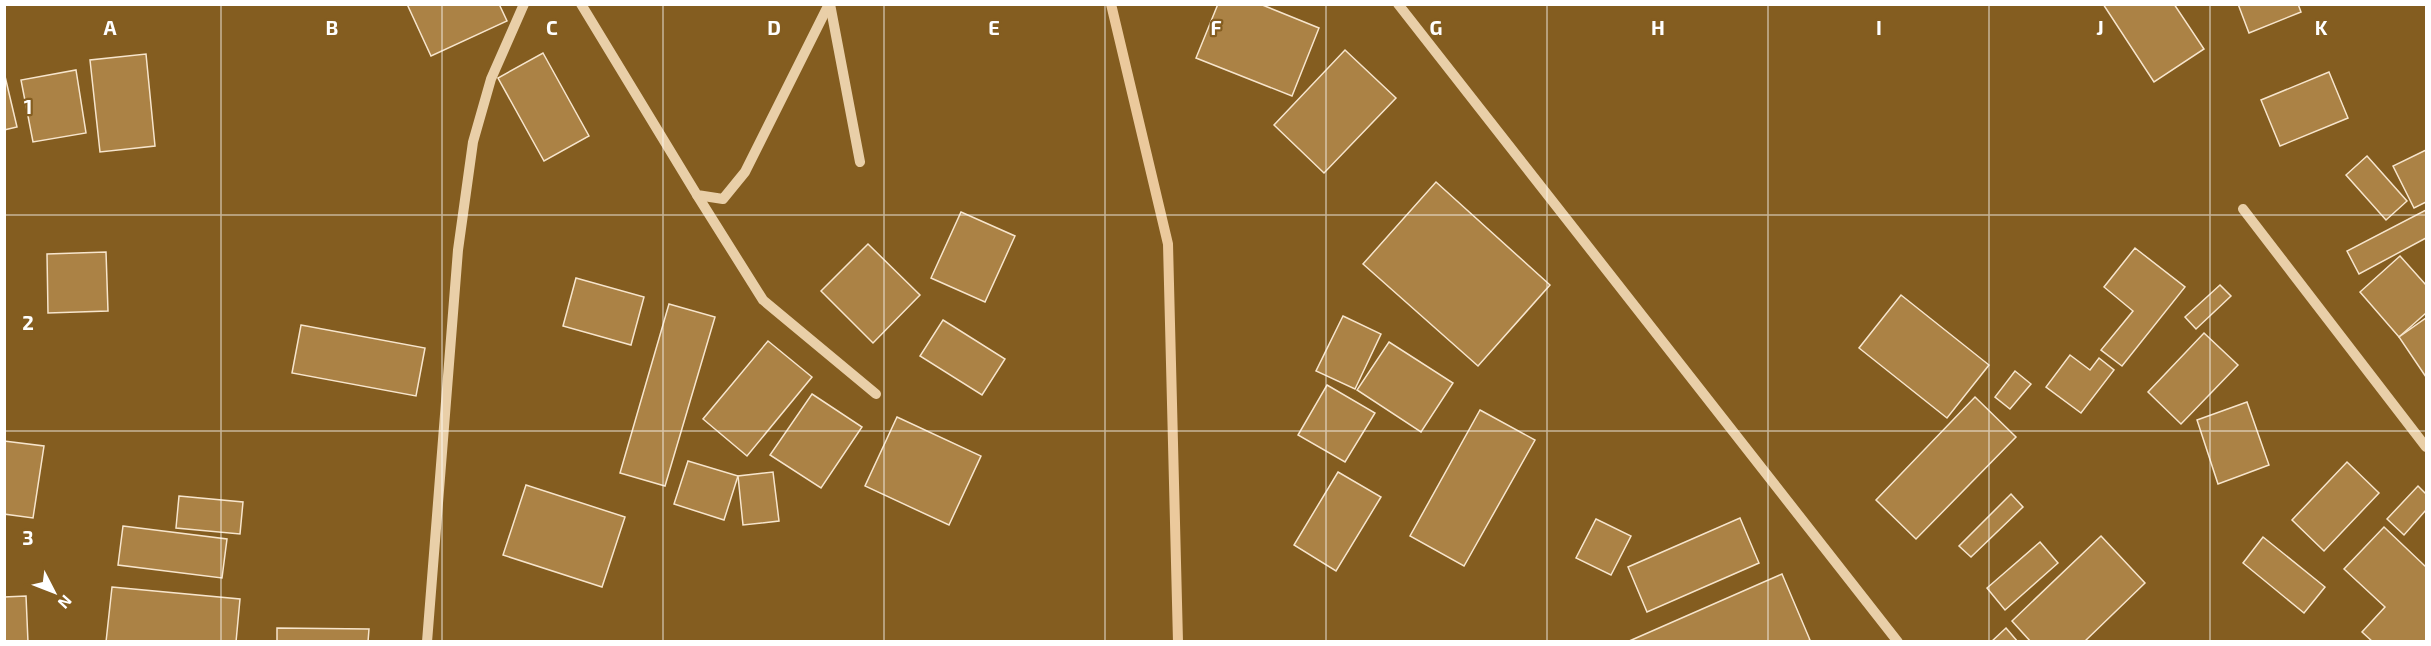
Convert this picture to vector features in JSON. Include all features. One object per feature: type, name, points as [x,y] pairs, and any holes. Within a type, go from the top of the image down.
[{"type":"street","points":[[427,642],[458,250],[473,142],[491,78],[524,4]]},
{"type":"street","points":[[581,4],[763,300],[876,393]]},
{"type":"street","points":[[697,195],[723,199],[745,172],[829,4]]},
{"type":"street","points":[[829,4],[860,162]]},
{"type":"street","points":[[1398,4],[1898,642]]},
{"type":"street","points":[[2243,209],[2427,447]]},
{"type":"building","points":[[407,4],[499,4],[507,21],[431,56]]},
{"type":"building","points":[[1218,4],[1260,4],[1319,28],[1292,96],[1196,58]]},
{"type":"building","points":[[2103,4],[2174,4],[2204,49],[2154,82]]},
{"type":"building","points":[[2238,4],[2298,4],[2301,12],[2249,33]]},
{"type":"building","points":[[1345,50],[1396,98],[1324,173],[1274,125]]},
{"type":"building","points":[[543,53],[589,136],[544,161],[498,78]]},
{"type":"building","points":[[146,54],[155,146],[100,152],[90,60]]},
{"type":"building","points":[[76,70],[86,133],[33,142],[21,80]]},
{"type":"building","points":[[4,72],[17,127],[4,130]]},
{"type":"building","points":[[2329,72],[2348,118],[2280,146],[2261,100]]},
{"type":"building","points":[[2426,150],[2426,202],[2414,208],[2393,166]]},
{"type":"building","points":[[2367,156],[2407,201],[2386,220],[2346,175]]},
{"type":"building","points":[[1436,182],[1550,285],[1478,366],[1363,264]]},
{"type":"building","points":[[2426,210],[2426,238],[2359,274],[2347,251]]},
{"type":"building","points":[[961,212],[1015,236],[985,302],[931,278]]},
{"type":"building","points":[[868,244],[920,295],[873,343],[821,291]]},
{"type":"building","points":[[2135,248],[2185,287],[2122,366],[2101,350],[2133,311],[2104,287]]},
{"type":"building","points":[[106,252],[108,311],[48,313],[47,254]]},
{"type":"building","points":[[2400,256],[2426,285],[2426,313],[2399,337],[2360,292]]},
{"type":"building","points":[[576,278],[644,297],[631,345],[563,326]]},
{"type":"building","points":[[2220,285],[2231,296],[2196,329],[2185,317]]},
{"type":"building","points":[[1901,295],[1989,365],[1947,418],[1859,348]]},
{"type":"building","points":[[669,304],[715,317],[665,486],[620,473]]},
{"type":"building","points":[[1343,316],[1381,334],[1355,389],[1316,371]]},
{"type":"building","points":[[2426,318],[2426,377],[2399,337]]},
{"type":"building","points":[[943,320],[1005,359],[982,395],[920,356]]},
{"type":"building","points":[[301,325],[425,348],[416,396],[292,373]]},
{"type":"building","points":[[2204,333],[2238,365],[2181,424],[2148,392]]},
{"type":"building","points":[[768,341],[812,377],[747,456],[703,419]]},
{"type":"building","points":[[1389,342],[1453,383],[1421,432],[1357,390]]},
{"type":"building","points":[[2070,355],[2090,370],[2099,358],[2114,370],[2081,413],[2046,387]]},
{"type":"building","points":[[2015,371],[2031,384],[2010,409],[1995,397]]},
{"type":"building","points":[[1327,385],[1375,413],[1345,462],[1298,435]]},
{"type":"building","points":[[812,394],[862,427],[821,488],[770,455]]},
{"type":"building","points":[[1975,397],[2016,437],[1916,539],[1876,500]]},
{"type":"building","points":[[2247,402],[2269,465],[2218,484],[2197,420]]},
{"type":"building","points":[[1480,410],[1535,440],[1464,566],[1410,536]]},
{"type":"building","points":[[897,417],[981,456],[949,525],[865,486]]},
{"type":"building","points":[[4,441],[44,446],[33,518],[4,514]]},
{"type":"building","points":[[688,461],[738,476],[724,520],[674,504]]},
{"type":"building","points":[[2347,462],[2379,493],[2324,551],[2292,520]]},
{"type":"building","points":[[773,472],[779,521],[743,525],[738,476]]},
{"type":"building","points":[[1338,472],[1381,497],[1336,571],[1294,545]]},
{"type":"building","points":[[526,485],[625,517],[602,587],[503,555]]},
{"type":"building","points":[[2418,486],[2426,494],[2426,510],[2404,535],[2387,519]]},
{"type":"building","points":[[2011,494],[2023,507],[1971,557],[1959,546]]},
{"type":"building","points":[[179,496],[243,502],[240,534],[176,528]]},
{"type":"building","points":[[1740,518],[1759,563],[1647,612],[1628,567]]},
{"type":"building","points":[[1596,519],[1631,536],[1611,575],[1576,558]]},
{"type":"building","points":[[123,526],[227,539],[222,578],[118,565]]},
{"type":"building","points":[[2384,527],[2426,567],[2426,642],[2373,642],[2362,632],[2385,607],[2344,569]]},
{"type":"building","points":[[2101,536],[2145,583],[2084,642],[2031,642],[2012,621]]},
{"type":"building","points":[[2263,537],[2325,587],[2304,613],[2243,563]]},
{"type":"building","points":[[2040,542],[2058,563],[2005,610],[1987,588]]},
{"type":"building","points":[[1782,574],[1810,640],[1805,642],[1627,642]]},
{"type":"building","points":[[112,587],[240,599],[236,642],[106,642]]},
{"type":"building","points":[[26,596],[28,642],[4,642],[4,597]]},
{"type":"building","points":[[277,628],[369,629],[368,642],[277,642]]},
{"type":"building","points":[[2006,628],[2018,642],[1991,642]]},
{"type":"waterway","points":[[1111,4],[1168,244],[1178,642]]}]
